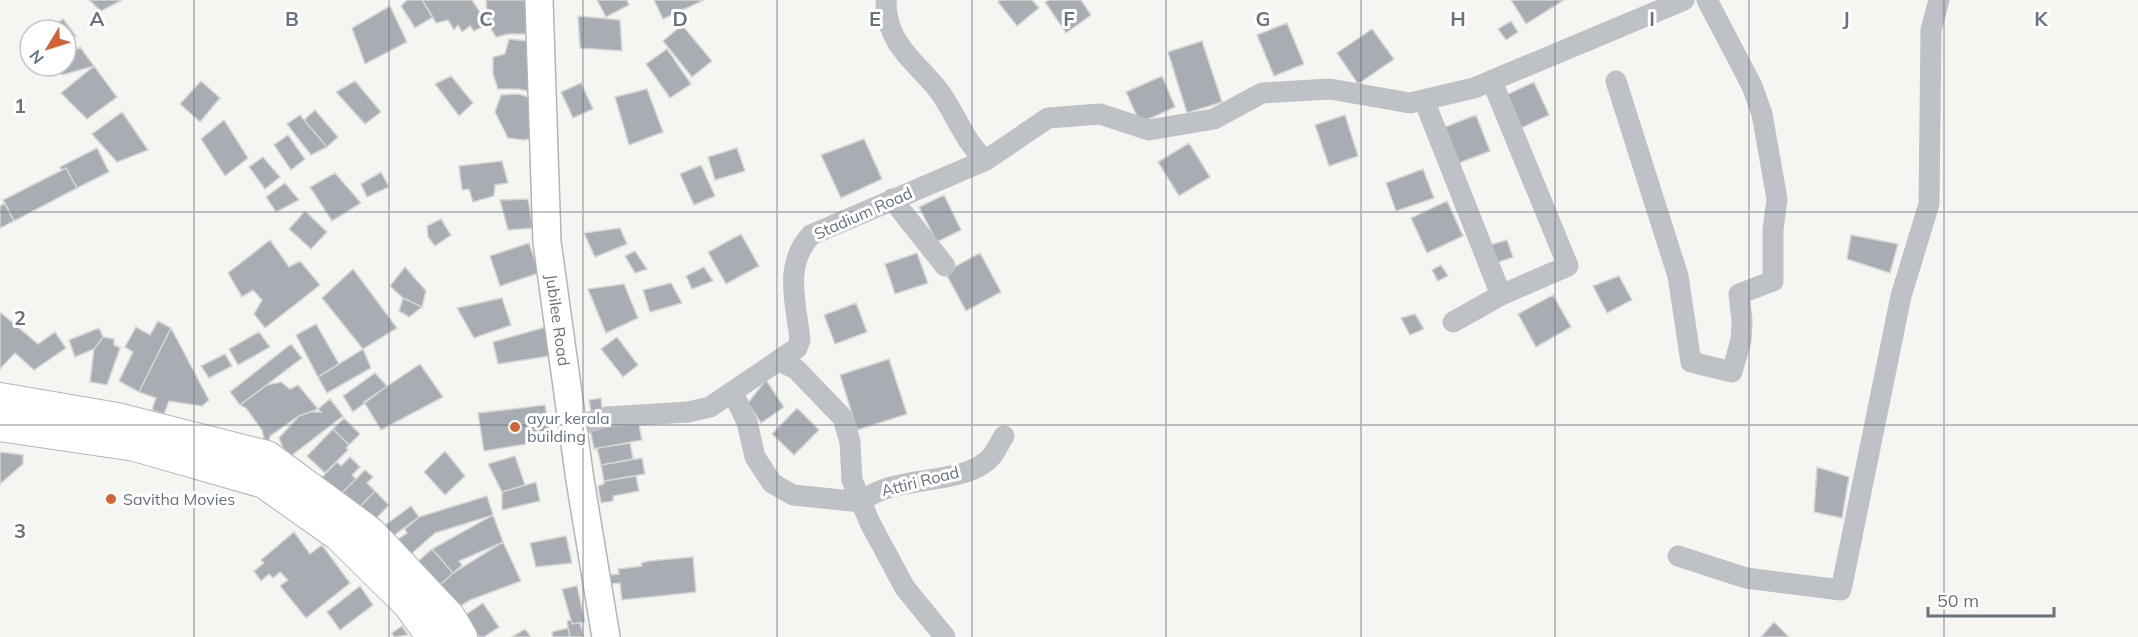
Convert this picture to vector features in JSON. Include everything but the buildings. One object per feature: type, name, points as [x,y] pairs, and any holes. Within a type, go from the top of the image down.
[{"type":"highway","points":[[0,399],[117,418],[267,457],[370,533],[449,617],[461,637]]},
{"type":"highway","points":[[0,425],[135,445],[264,482],[339,536],[409,604],[433,637]]},
{"type":"main road","name":"Jubilee Road","points":[[538,0],[547,242],[606,637]]},
{"type":"street","points":[[886,0],[893,35],[908,56],[938,89],[956,116],[972,149],[986,160]]},
{"type":"street","name":"Stadium Road","points":[[573,427],[607,417],[688,412],[710,407],[733,393],[797,348],[800,340],[792,280],[801,245],[811,235],[986,160],[1048,118],[1100,114],[1149,130],[1214,119],[1262,93],[1330,89],[1410,103],[1492,81],[1684,0]]},
{"type":"street","points":[[1616,81],[1678,276],[1691,362],[1732,372],[1741,340],[1739,294],[1773,281],[1773,230],[1777,199],[1758,100],[1707,0]]},
{"type":"street","points":[[1678,556],[1746,578],[1841,590],[1864,467],[1901,296],[1929,204],[1931,30],[1939,0]]},
{"type":"street","points":[[1453,322],[1501,295],[1568,266],[1492,81]]},
{"type":"street","points":[[1424,100],[1501,295]]},
{"type":"street","points":[[892,199],[945,266]]},
{"type":"street","name":"Attiri Road","points":[[779,361],[796,369],[843,418],[850,442],[852,480],[861,502],[905,588],[945,637]]},
{"type":"street","name":"Attiri Road","points":[[733,393],[747,422],[755,457],[772,483],[793,495],[861,502],[871,494],[888,487],[944,478],[975,466],[992,456],[1004,436]]},
{"type":"place","name":"ayur kerala building","points":[[515,427]]},
{"type":"place","name":"Savitha Movies","points":[[111,499]]}]
